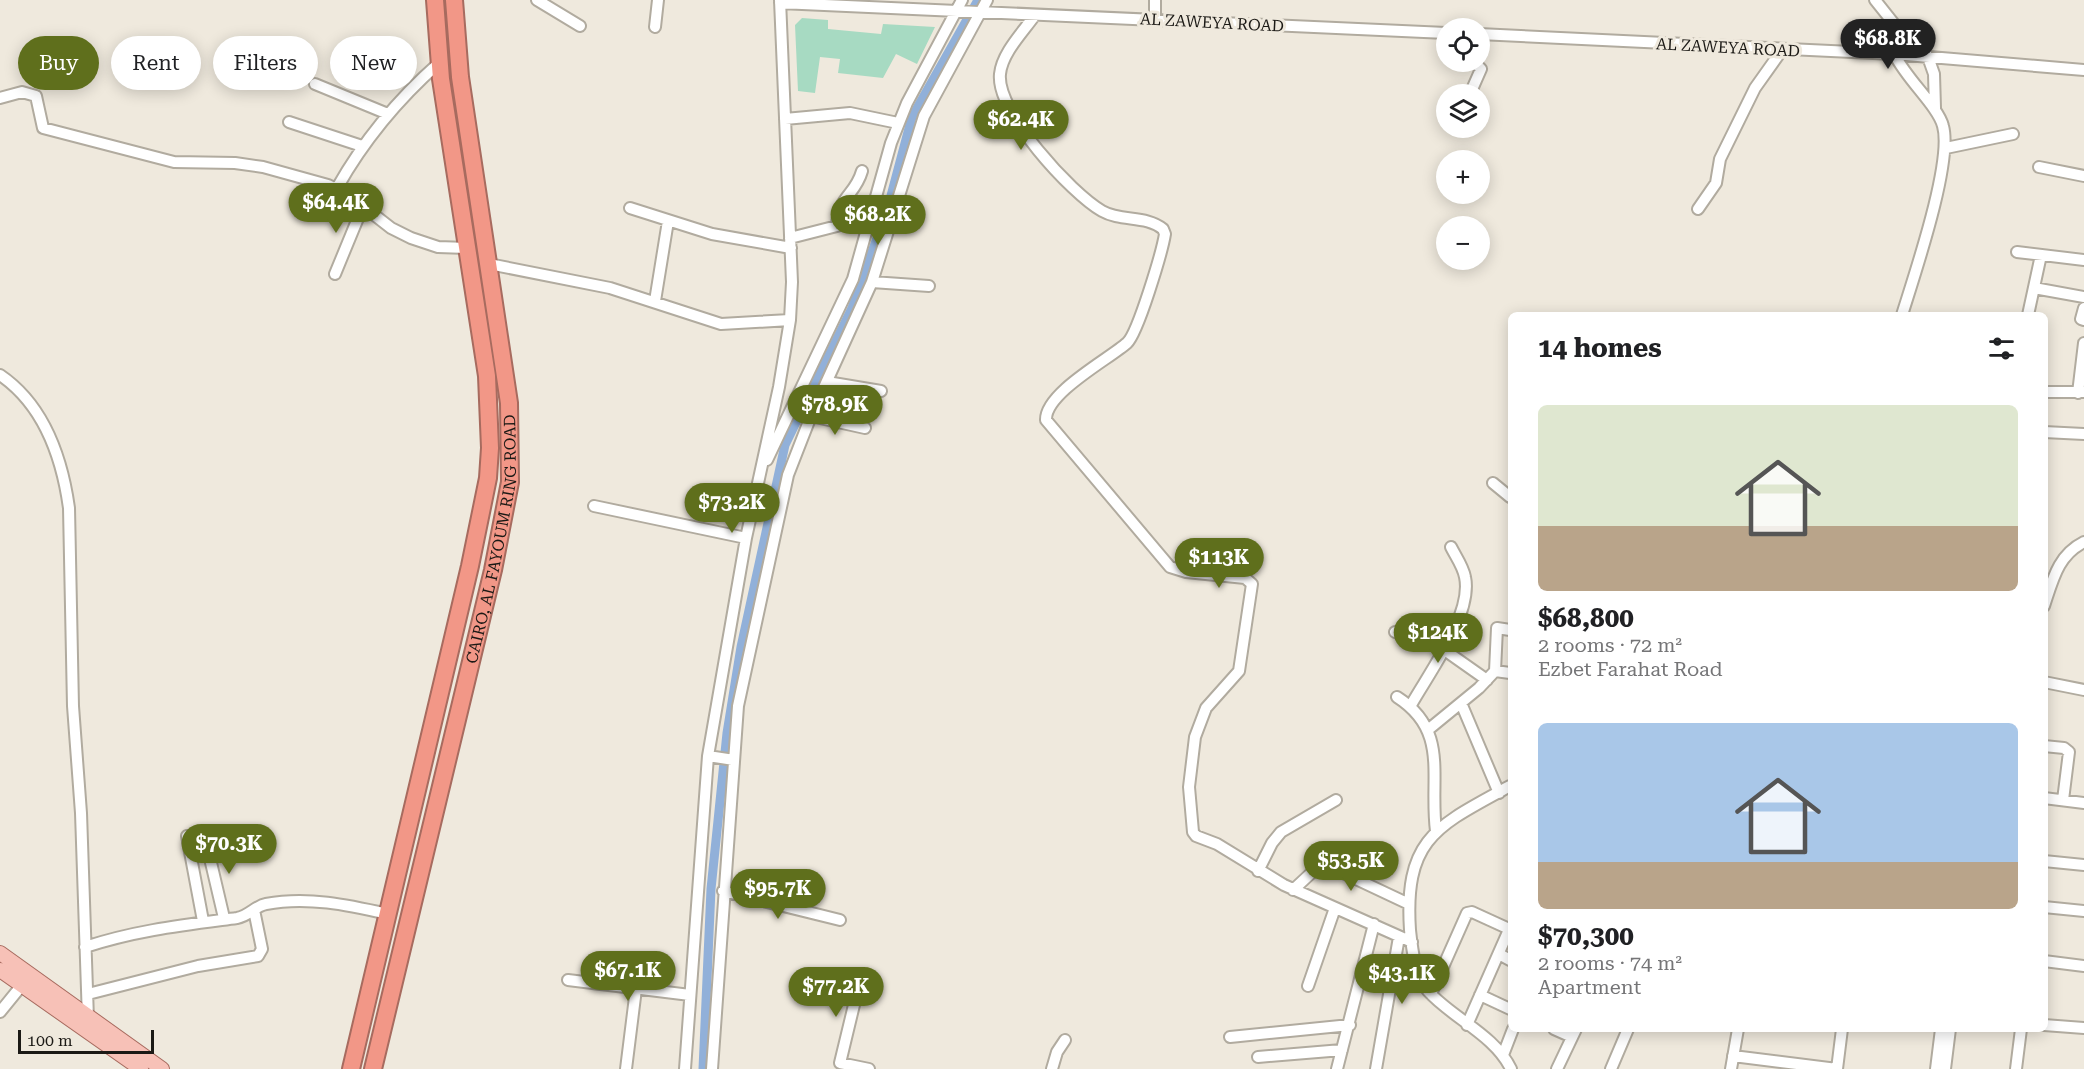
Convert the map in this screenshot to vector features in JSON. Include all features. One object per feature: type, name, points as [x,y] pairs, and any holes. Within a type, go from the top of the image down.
[{"type":"highway","name":"CAIRO, AL FAYOUM RING ROAD","points":[[351,1069],[470,566],[488,478],[490,425],[488,385],[439,63],[435,0]]},
{"type":"highway","name":"CAIRO, AL FAYOUM RING ROAD","points":[[373,1069],[493,570],[510,482],[508,403],[455,39],[454,0]]},
{"type":"highway","points":[[456,174],[474,172]]},
{"type":"highway","points":[[466,242],[483,234]]},
{"type":"highway","points":[[388,914],[410,919]]},
{"type":"main road","points":[[0,953],[25,979],[88,1032],[141,1069]]},
{"type":"main road","points":[[0,970],[25,979],[87,1016],[162,1069]]},
{"type":"street","points":[[537,0],[580,26]]},
{"type":"street","points":[[655,27],[658,0]]},
{"type":"street","points":[[759,477],[853,279],[898,123],[915,86],[958,12],[962,0]]},
{"type":"street","points":[[712,1069],[723,891],[722,758],[742,685],[788,475],[811,416],[872,282],[924,116],[987,0]]},
{"type":"street","points":[[1155,0],[1155,19]]},
{"type":"street","points":[[1875,0],[1895,25],[1920,46],[1928,57],[1934,74],[1935,108]]},
{"type":"street","points":[[685,1069],[690,995],[722,758],[746,538],[790,320],[790,243],[780,2]]},
{"type":"street","name":"AL ZAWEYA ROAD","points":[[780,2],[978,13],[1436,32]]},
{"type":"street","points":[[1035,15],[1009,52],[1000,75],[1004,93],[1020,123],[1046,162],[1091,203],[1108,214],[1151,222],[1163,229],[1165,234],[1133,336],[1085,371],[1065,389],[1047,413],[1046,420],[1170,567],[1186,572],[1245,578],[1251,581],[1243,661],[1236,677],[1213,699],[1200,722],[1192,750],[1189,794],[1192,828],[1196,836],[1217,843],[1293,890],[1412,942]]},
{"type":"street","points":[[1895,25],[1889,40],[1894,54],[1935,108],[1944,127],[1946,148],[1920,257],[1903,312]]},
{"type":"street","name":"AL ZAWEYA ROAD","points":[[1490,35],[1894,54],[2084,70]]},
{"type":"street","points":[[1698,209],[1716,183],[1720,159],[1755,88],[1782,50]]},
{"type":"street","points":[[337,188],[362,146],[388,114],[439,63]]},
{"type":"street","points":[[318,85],[388,114]]},
{"type":"street","points":[[0,98],[22,93],[36,96],[43,128],[68,136],[174,162],[235,163],[263,167],[337,188],[392,228],[411,238],[438,247],[466,242]]},
{"type":"street","points":[[786,119],[850,113],[898,123]]},
{"type":"street","points":[[289,122],[362,146]]},
{"type":"street","points":[[1946,148],[2013,134]]},
{"type":"street","points":[[2039,167],[2084,176]]},
{"type":"street","points":[[630,208],[741,241],[790,243],[837,226],[838,210],[859,183],[862,171]]},
{"type":"street","points":[[335,274],[363,206]]},
{"type":"street","points":[[655,301],[669,221]]},
{"type":"street","points":[[2017,252],[2084,260]]},
{"type":"street","points":[[2029,312],[2041,255]]},
{"type":"street","points":[[489,264],[544,277],[589,284],[655,301],[721,324],[790,320]]},
{"type":"street","points":[[872,282],[929,286]]},
{"type":"street","points":[[2034,288],[2084,297]]},
{"type":"street","points":[[2084,308],[2081,319],[2084,320]]},
{"type":"street","points":[[2048,392],[2081,392],[2084,343]]},
{"type":"street","points":[[0,375],[20,390],[32,404],[58,458],[66,491],[88,1032]]},
{"type":"street","points":[[827,382],[881,391]]},
{"type":"street","points":[[811,416],[865,428]]},
{"type":"street","points":[[2048,432],[2084,434]]},
{"type":"street","points":[[1493,483],[1508,495]]},
{"type":"street","points":[[594,506],[746,538]]},
{"type":"street","points":[[2048,596],[2063,557],[2070,549],[2084,542]]},
{"type":"street","points":[[1411,705],[1459,617],[1466,592],[1462,568],[1451,547]]},
{"type":"street","points":[[1429,729],[1488,680],[1495,671],[1497,628],[1508,630]]},
{"type":"street","points":[[1395,632],[1443,649],[1488,680]]},
{"type":"street","points":[[1495,671],[1508,673]]},
{"type":"street","points":[[2048,683],[2084,690]]},
{"type":"street","points":[[1397,697],[1411,705],[1429,729],[1432,745],[1436,831]]},
{"type":"street","points":[[1461,703],[1499,793]]},
{"type":"street","points":[[2048,746],[2064,748],[2069,752],[2063,800]]},
{"type":"street","points":[[1508,787],[1436,831],[1418,853],[1413,865],[1409,904],[1412,942],[1423,983],[1431,994],[1503,1055],[1511,1069]]},
{"type":"street","points":[[2048,798],[2084,803]]},
{"type":"street","points":[[1258,870],[1272,843],[1281,832],[1336,800]]},
{"type":"street","points":[[187,836],[203,921]]},
{"type":"street","points":[[206,837],[224,918]]},
{"type":"street","points":[[2048,861],[2084,865]]},
{"type":"street","points":[[1293,890],[1322,863],[1409,904]]},
{"type":"street","points":[[723,891],[840,920]]},
{"type":"street","points":[[85,947],[133,933],[243,916],[264,904],[282,902],[339,903],[388,914]]},
{"type":"street","points":[[2048,907],[2084,911]]},
{"type":"street","points":[[1308,986],[1335,908]]},
{"type":"street","points":[[88,994],[198,966],[258,956],[262,949],[254,910]]},
{"type":"street","points":[[1431,994],[1467,913],[1472,912],[1508,928],[1499,954],[1467,1024]]},
{"type":"street","points":[[1337,1069],[1374,924]]},
{"type":"street","points":[[1376,1069],[1399,937]]},
{"type":"street","points":[[1499,954],[1508,959]]},
{"type":"street","points":[[2048,962],[2084,966]]},
{"type":"street","points":[[0,1012],[25,979]]},
{"type":"street","points":[[568,980],[690,995]]},
{"type":"street","points":[[860,980],[840,1063],[869,1069]]},
{"type":"street","points":[[626,1069],[636,989]]},
{"type":"street","points":[[1480,995],[1508,1008]]},
{"type":"street","points":[[1230,1036],[1350,1025]]},
{"type":"street","points":[[2048,1025],[2084,1028]]},
{"type":"street","points":[[1503,1055],[1512,1032]]},
{"type":"street","points":[[1611,1069],[1627,1032]]},
{"type":"street","points":[[1731,1069],[1737,1032]]},
{"type":"street","points":[[1733,1056],[1837,1069],[1842,1032]]},
{"type":"street","points":[[1936,1069],[1941,1032]]},
{"type":"street","points":[[1941,1032],[1945,1069]]},
{"type":"street","points":[[2016,1069],[2021,1032]]},
{"type":"street","points":[[1557,1069],[1574,1033]]},
{"type":"street","points":[[1052,1069],[1056,1052],[1065,1040]]},
{"type":"street","points":[[1258,1058],[1342,1050]]},
{"type":"green space","points":[[802,18],[828,20],[828,29],[881,34],[883,24],[935,27],[917,64],[896,54],[883,78],[838,73],[840,59],[820,57],[815,93],[798,91],[795,25]]},
{"type":"waterway","points":[[703,1069],[711,889],[727,733],[741,647],[785,445],[852,308],[888,207],[912,117],[978,0]]}]
